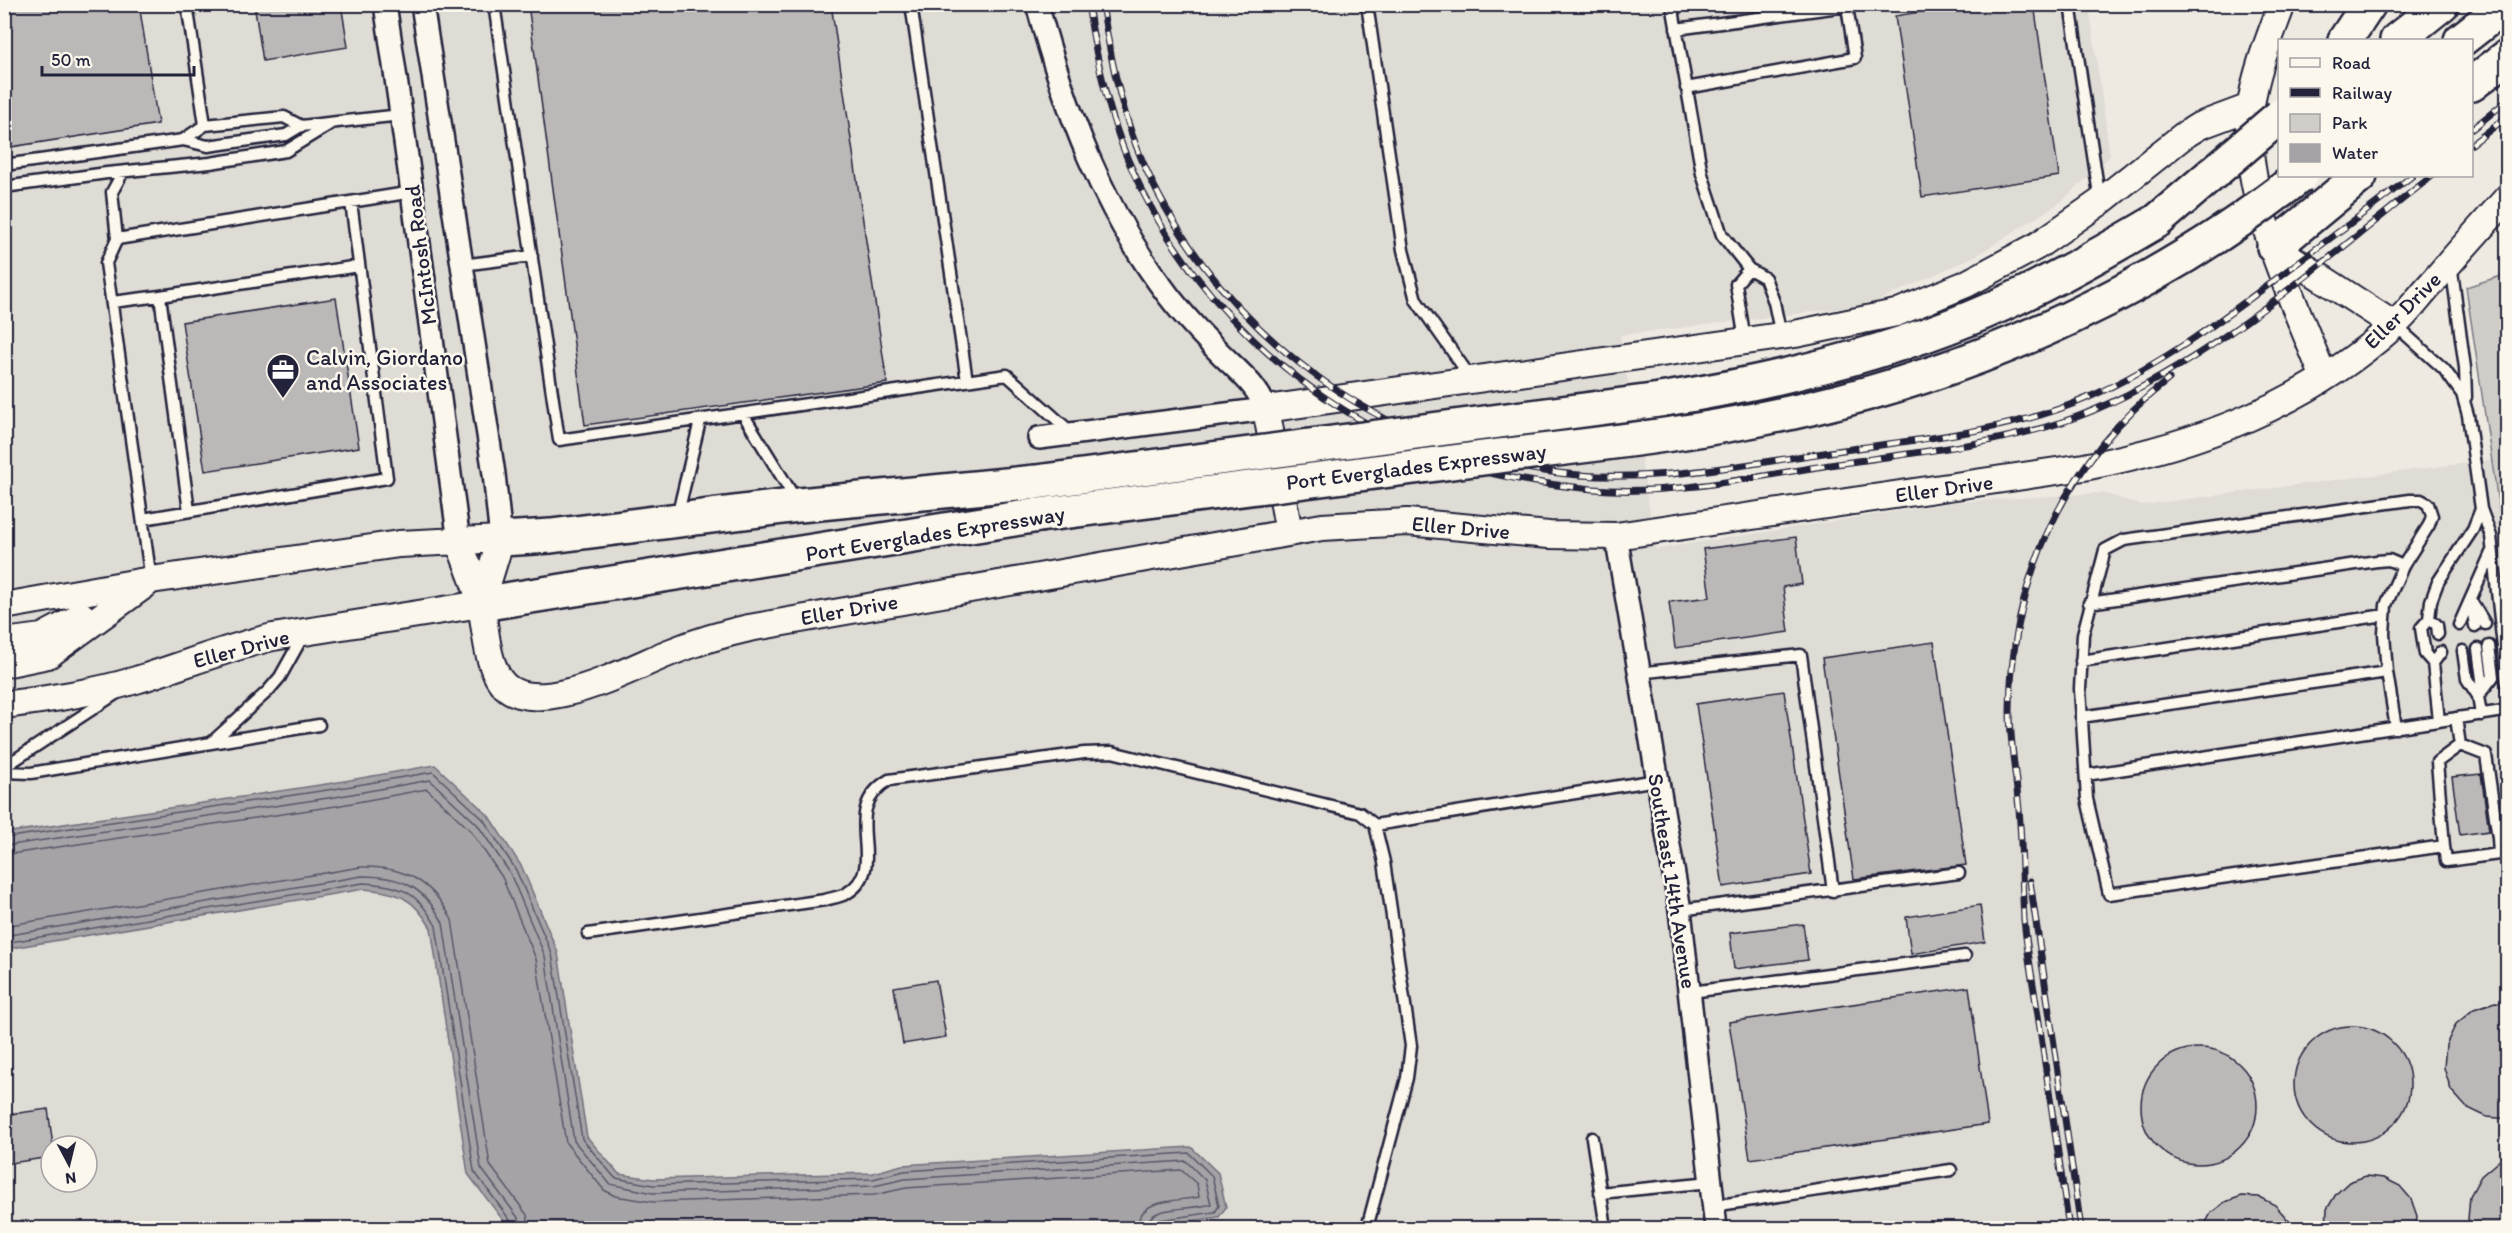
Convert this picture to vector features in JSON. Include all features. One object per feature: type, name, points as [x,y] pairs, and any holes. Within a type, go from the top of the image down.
[{"type":"highway","points":[[2346,39],[2369,4]]},
{"type":"highway","points":[[2398,39],[2442,4]]},
{"type":"highway","points":[[2462,39],[2507,4]]},
{"type":"highway","points":[[2473,83],[2508,56]]},
{"type":"highway","points":[[2157,221],[2265,112]]},
{"type":"highway","name":"Port Everglades Expressway","points":[[501,539],[551,536],[800,505],[1036,482],[1649,401],[1780,377],[1840,362],[1967,319],[2089,261],[2157,221],[2278,141]]},
{"type":"highway","name":"Port Everglades Expressway","points":[[481,604],[1040,515],[1670,434],[1761,419],[1883,389],[1964,362],[2086,309],[2152,274],[2220,233],[2299,177]]},
{"type":"highway","points":[[2274,247],[2359,177]]},
{"type":"street","name":"McIntosh Road","points":[[385,4],[413,192],[431,350],[459,542]]},
{"type":"street","name":"McIntosh Road","points":[[422,4],[501,539]]},
{"type":"street","points":[[1037,4],[1068,106],[1113,212],[1169,297],[1195,327],[1251,382],[1266,409],[1289,532]]},
{"type":"street","points":[[2282,4],[2262,59],[2265,112],[2250,158],[2274,247],[2324,378]]},
{"type":"street","points":[[1039,438],[1473,381],[1745,342],[1859,322],[1929,301],[2037,246],[2100,202],[2191,131],[2265,112]]},
{"type":"street","name":"Eller Drive","points":[[459,542],[481,604],[490,653],[499,679],[518,693],[543,697],[601,682],[695,643],[749,628],[1289,532],[1353,524],[1407,522],[1549,535],[1616,536],[2134,458],[2233,426],[2289,399],[2324,378],[2394,325],[2508,197]]},
{"type":"street","points":[[2274,247],[2394,325]]},
{"type":"street","name":"Southeast 14th Avenue","points":[[1616,536],[1680,910],[1716,1228]]},
{"type":"street","points":[[4,606],[151,580],[399,544],[501,539]]},
{"type":"street","name":"Eller Drive","points":[[481,604],[501,539]]},
{"type":"street","points":[[4,589],[151,580]]},
{"type":"street","points":[[4,622],[32,617],[151,580]]},
{"type":"street","points":[[4,642],[42,637],[151,580]]},
{"type":"street","points":[[4,664],[48,655],[151,580]]},
{"type":"street","name":"Eller Drive","points":[[4,705],[59,698],[135,680],[240,644],[306,631],[481,604]]},
{"type":"lane","points":[[187,4],[205,125]]},
{"type":"lane","points":[[494,4],[559,440],[1007,375],[1073,434]]},
{"type":"lane","points":[[911,4],[967,381]]},
{"type":"lane","points":[[1367,4],[1402,250],[1416,300],[1473,381]]},
{"type":"lane","points":[[1672,4],[1702,174],[1722,235],[1749,269],[1765,278],[1774,302],[1781,336]]},
{"type":"lane","points":[[2070,4],[2100,202]]},
{"type":"lane","points":[[1677,29],[1847,6],[1855,58],[1686,88]]},
{"type":"lane","points":[[4,165],[183,140],[208,146],[286,135],[301,126],[401,115]]},
{"type":"lane","points":[[183,140],[205,125],[284,117],[301,126]]},
{"type":"lane","points":[[4,187],[210,163],[286,151],[332,122]]},
{"type":"lane","points":[[123,172],[112,192],[117,239],[106,263],[151,580]]},
{"type":"lane","points":[[117,239],[413,192]]},
{"type":"lane","points":[[143,519],[387,478],[351,202]]},
{"type":"lane","points":[[462,265],[532,256]]},
{"type":"lane","points":[[2451,261],[2465,368],[2466,404],[2481,508],[2491,536],[2508,693]]},
{"type":"lane","points":[[112,302],[359,266]]},
{"type":"lane","points":[[1745,342],[1736,284],[1749,269]]},
{"type":"lane","points":[[160,296],[189,511]]},
{"type":"lane","points":[[2394,325],[2451,377],[2466,404]]},
{"type":"lane","points":[[743,414],[800,505]]},
{"type":"lane","points":[[676,521],[700,421]]},
{"type":"lane","points":[[2396,728],[2387,672],[2386,605],[2403,566],[2432,516],[2428,504],[2421,500],[2124,540],[2105,550],[2089,603],[2081,662],[2081,717],[2087,799],[2109,894],[2444,846]]},
{"type":"lane","points":[[2439,721],[2433,663],[2425,654],[2421,628],[2429,619],[2431,601],[2438,582],[2474,529],[2481,508]]},
{"type":"lane","points":[[2459,625],[2492,550]]},
{"type":"lane","points":[[2089,603],[2377,561],[2389,560],[2403,566]]},
{"type":"lane","points":[[2471,601],[2480,625]]},
{"type":"lane","points":[[2081,662],[2385,615]]},
{"type":"lane","points":[[2429,619],[2437,625],[2438,634]]},
{"type":"lane","points":[[211,743],[268,691],[280,677],[306,631]]},
{"type":"lane","points":[[2478,696],[2493,677],[2483,648]]},
{"type":"lane","points":[[2463,651],[2467,679],[2478,696],[2481,715]]},
{"type":"lane","points":[[2433,663],[2441,652]]},
{"type":"lane","points":[[1638,674],[1801,655],[1833,891]]},
{"type":"lane","points":[[2081,717],[2387,672]]},
{"type":"lane","points":[[4,767],[70,726],[135,680]]},
{"type":"lane","points":[[2086,775],[2481,715],[2508,708]]},
{"type":"lane","points":[[2456,718],[2460,745]]},
{"type":"lane","points":[[4,772],[31,773],[318,725]]},
{"type":"lane","points":[[2460,745],[2486,755],[2503,837],[2499,854],[2446,861],[2437,762],[2460,745]]},
{"type":"lane","points":[[588,934],[825,900],[847,894],[860,881],[868,860],[863,822],[866,804],[874,789],[889,780],[1112,752],[1360,813],[1376,825],[1384,862],[1411,1047],[1407,1078],[1367,1228]]},
{"type":"lane","points":[[1376,825],[1657,780]]},
{"type":"lane","points":[[1680,910],[1959,873]]},
{"type":"lane","points":[[1690,993],[1965,956]]},
{"type":"lane","points":[[1592,1138],[1605,1228]]},
{"type":"lane","points":[[1713,1206],[1950,1170]]},
{"type":"lane","points":[[1600,1193],[1711,1182]]},
{"type":"shaded area","points":[[5,5],[2089,5],[2110,156],[2062,201],[1977,255],[1869,305],[1620,335],[1656,549],[1957,502],[2102,493],[2142,505],[2491,460],[2508,563],[2507,1228],[1140,1228],[1219,1217],[1191,1147],[902,1165],[873,1173],[653,1179],[619,1174],[587,1137],[558,953],[522,866],[488,815],[435,765],[333,783],[5,833]]},
{"type":"shaded area","points":[[364,889],[395,892],[420,910],[431,928],[468,1174],[509,1228],[5,1228],[5,949]]},
{"type":"green space","points":[[2507,268],[2507,563],[2466,287],[2501,276]]},
{"type":"water","points":[[435,765],[488,815],[522,867],[558,953],[587,1137],[619,1174],[653,1179],[873,1173],[902,1165],[1191,1147],[1218,1173],[1226,1207],[1219,1217],[1140,1228],[509,1228],[468,1174],[431,928],[418,909],[404,898],[395,894],[364,889],[5,949],[5,833],[333,783]]},
{"type":"building","points":[[4,4],[139,4],[158,124],[4,148]]},
{"type":"building","points":[[254,4],[341,4],[348,47],[263,61]]},
{"type":"building","points":[[528,4],[831,4],[887,383],[585,425]]},
{"type":"building","points":[[1969,4],[2034,4],[2059,176],[1922,197],[1895,16]]},
{"type":"building","points":[[336,298],[359,447],[205,471],[182,322]]},
{"type":"building","points":[[1796,537],[1802,584],[1783,587],[1789,632],[1675,648],[1669,602],[1710,597],[1703,549]]},
{"type":"building","points":[[1934,642],[1966,865],[1854,879],[1822,658]]},
{"type":"building","points":[[1784,691],[1811,874],[1723,887],[1696,704]]},
{"type":"building","points":[[2481,774],[2489,831],[2460,835],[2452,777]]},
{"type":"building","points":[[1980,905],[1985,942],[1911,954],[1906,917]]},
{"type":"building","points":[[1803,924],[1808,960],[1734,969],[1730,933]]},
{"type":"building","points":[[936,980],[946,1037],[903,1044],[894,987]]},
{"type":"building","points":[[1969,987],[1988,1124],[1750,1159],[1729,1022]]},
{"type":"building","points":[[2495,1002],[2508,1003],[2508,1119],[2487,1117],[2466,1107],[2451,1090],[2444,1068],[2446,1045],[2456,1024],[2474,1009]]},
{"type":"building","points":[[2352,1026],[2374,1030],[2393,1043],[2406,1062],[2410,1084],[2406,1106],[2393,1125],[2374,1138],[2352,1142],[2330,1138],[2311,1125],[2298,1106],[2294,1084],[2298,1062],[2311,1043],[2330,1030]]},
{"type":"building","points":[[2199,1048],[2221,1052],[2240,1065],[2253,1084],[2257,1106],[2253,1128],[2240,1147],[2221,1160],[2199,1164],[2177,1160],[2158,1147],[2145,1128],[2141,1106],[2145,1084],[2158,1065],[2177,1052]]},
{"type":"building","points":[[48,1109],[51,1134],[39,1134],[39,1159],[4,1164],[4,1115]]},
{"type":"building","points":[[2508,1153],[2508,1228],[2472,1228],[2468,1219],[2470,1196],[2481,1176]]},
{"type":"building","points":[[2366,1176],[2384,1178],[2400,1186],[2411,1199],[2417,1216],[2416,1228],[2326,1228],[2327,1209],[2336,1194],[2349,1182]]},
{"type":"building","points":[[2242,1196],[2259,1197],[2275,1205],[2295,1228],[2203,1228],[2211,1213],[2225,1202]]},
{"type":"railway","points":[[1088,4],[1108,103],[1128,160],[1152,209],[1181,256],[1215,299],[1252,339],[1294,375],[1339,406],[1386,434],[1436,456],[1474,469],[1553,485],[1593,489],[1654,490],[1715,484],[1966,445],[1999,439],[2062,422],[2137,390],[2226,336],[2311,273],[2431,177]]},
{"type":"railway","points":[[1102,4],[1120,95],[1137,148],[1166,209],[1204,266],[1248,317],[1298,362],[1354,401],[1414,433],[1478,456],[1544,471],[1616,476],[1723,468],[1961,433],[2057,410],[2115,385],[2191,340],[2411,177]]},
{"type":"railway","points":[[2473,128],[2508,100]]},
{"type":"railway","points":[[2473,143],[2508,116]]},
{"type":"railway","points":[[2069,1228],[2024,919],[2018,795],[2010,724],[2013,662],[2020,615],[2033,569],[2050,526],[2073,485],[2100,447],[2132,411],[2169,379]]},
{"type":"railway","points":[[2030,881],[2081,1228]]},
{"type":"place","name":"Calvin, Giordano and Associates","points":[[283,399]]}]
